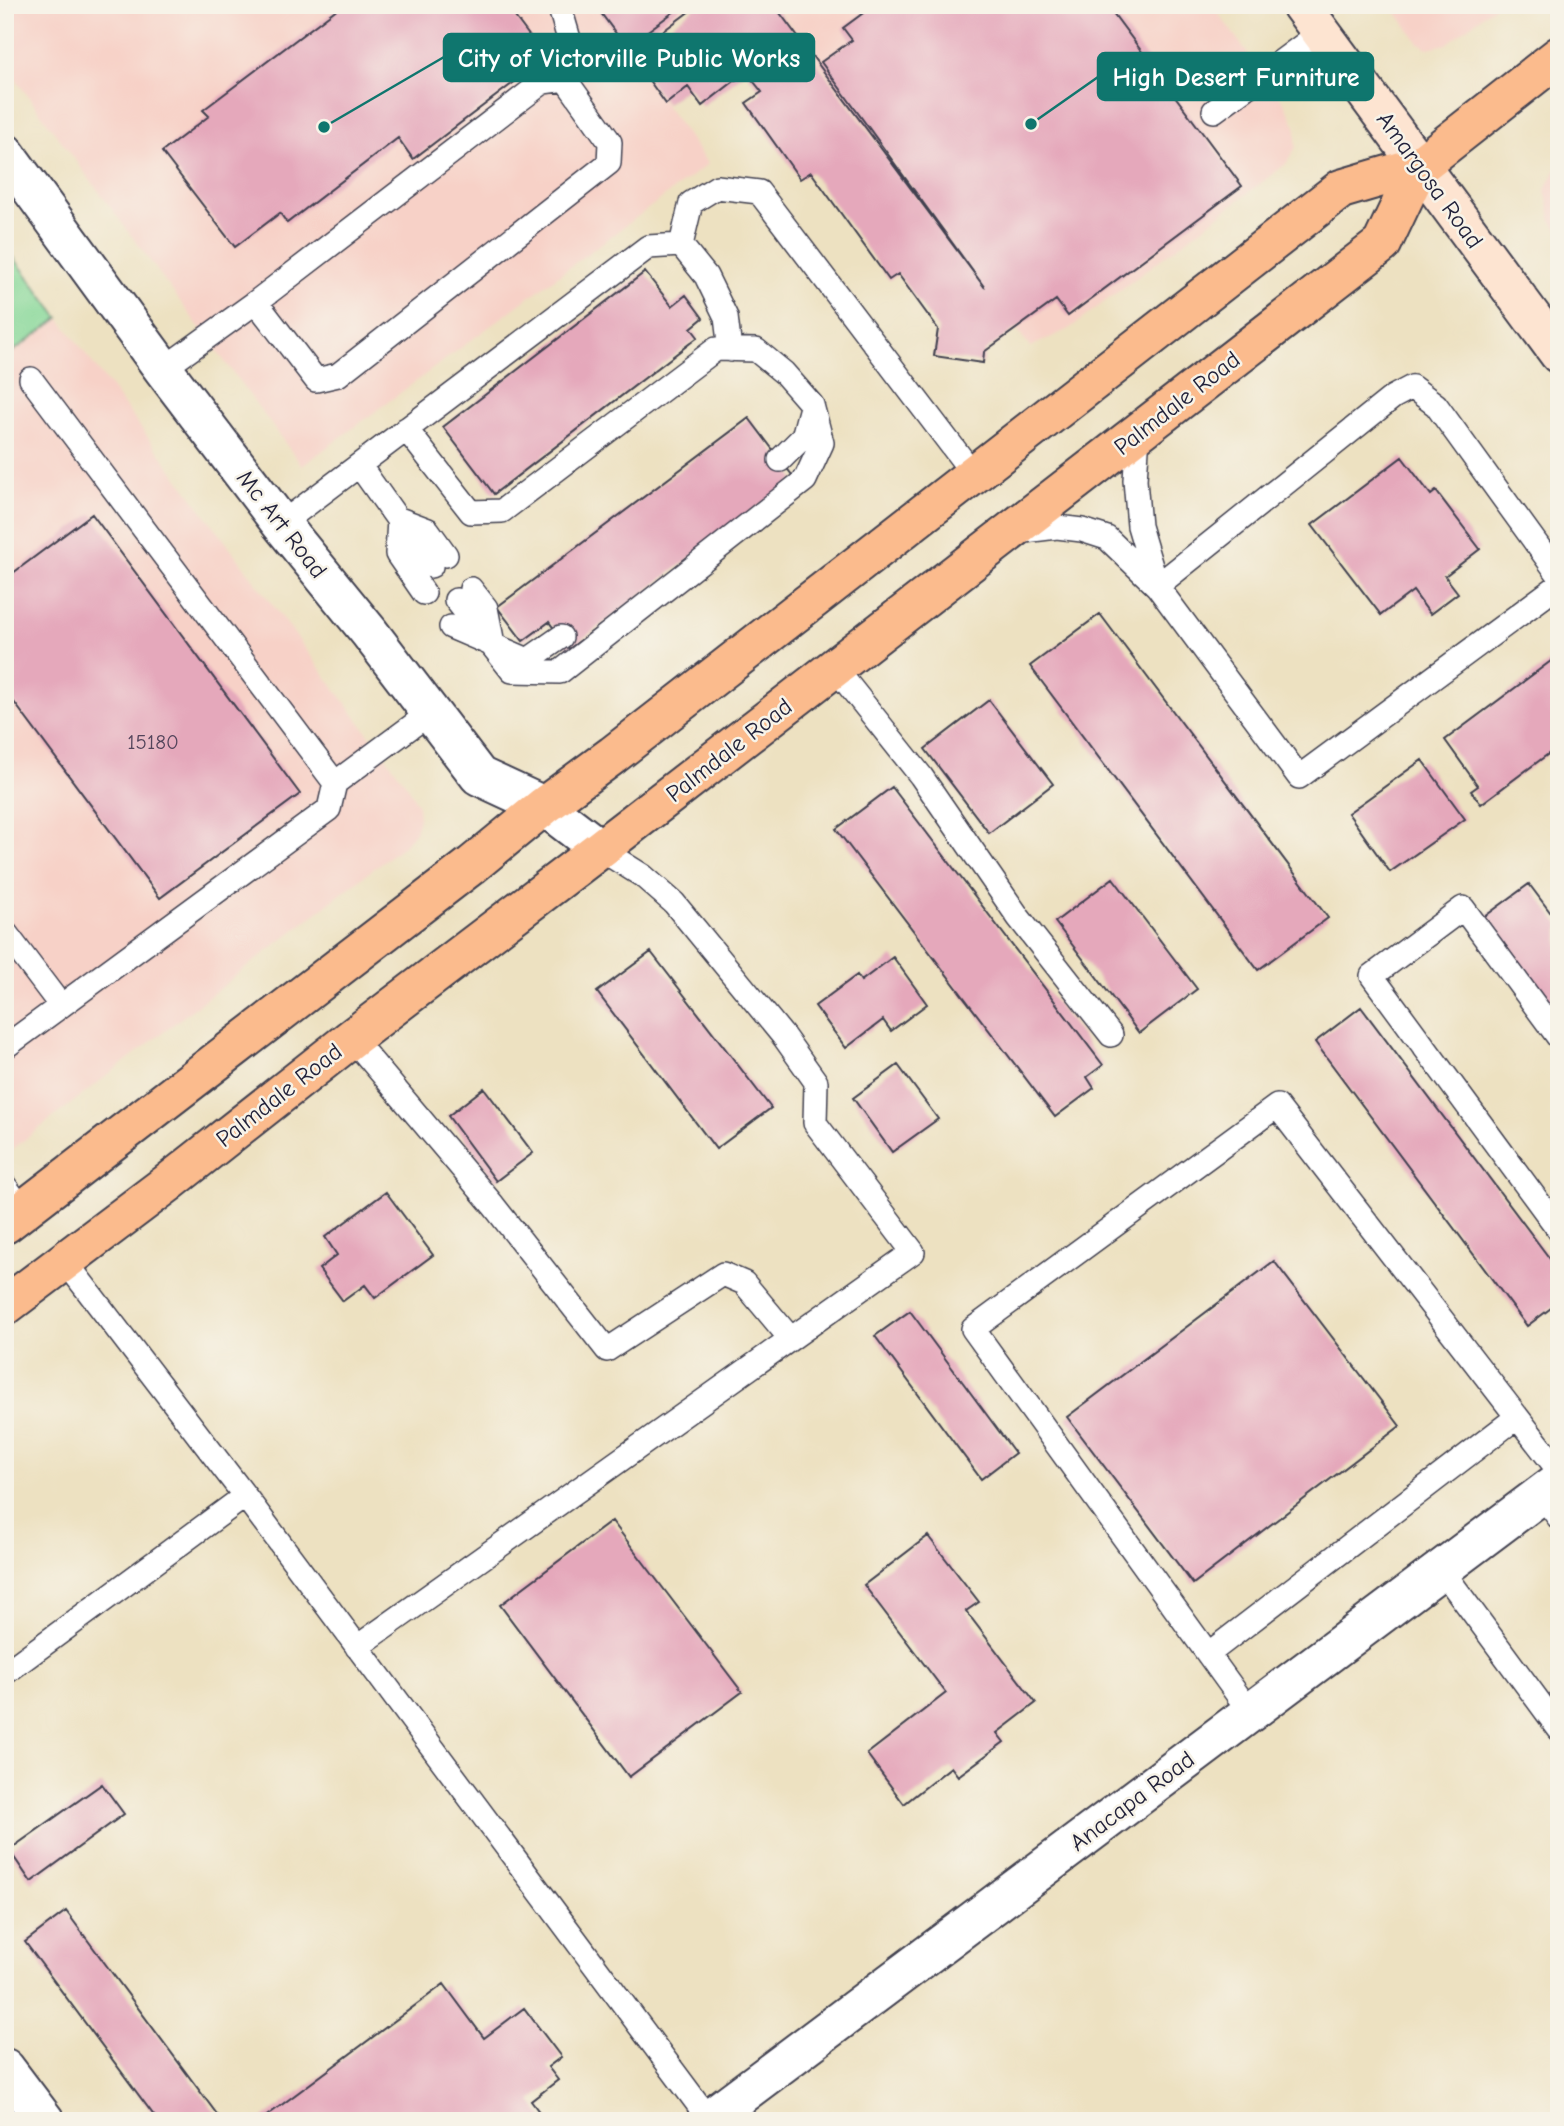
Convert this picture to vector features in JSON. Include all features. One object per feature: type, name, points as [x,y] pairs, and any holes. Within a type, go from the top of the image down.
[{"type":"highway","name":"Palmdale Road","points":[[11,1207],[419,906],[544,806],[1341,189],[1419,166],[1559,56]]},
{"type":"highway","name":"Palmdale Road","points":[[5,1306],[1382,244],[1419,166]]},
{"type":"main road","name":"Amargosa Road","points":[[1311,19],[1559,354]]},
{"type":"street","name":"Mc Art Road","points":[[5,153],[163,369],[479,776],[544,806],[600,849]]},
{"type":"street","name":"Anacapa Road","points":[[708,2120],[1441,1569],[1554,1491]]},
{"type":"street","points":[[5,2068],[45,2121]]},
{"type":"lane","points":[[256,302],[316,380],[338,375],[609,163],[610,142],[565,79],[569,39],[559,5]]},
{"type":"lane","points":[[1214,111],[1311,19]]},
{"type":"lane","points":[[163,369],[256,302],[544,82],[565,79]]},
{"type":"lane","points":[[681,245],[691,204],[716,187],[759,192],[974,475]]},
{"type":"lane","points":[[681,245],[706,276],[726,317],[730,350]]},
{"type":"lane","points":[[281,524],[648,247],[681,245]]},
{"type":"lane","points":[[407,429],[471,512],[502,511],[716,349],[756,350],[784,373],[812,405],[822,443],[805,480],[560,672],[512,671],[494,647],[486,608],[463,595]]},
{"type":"lane","points":[[31,379],[335,783]]},
{"type":"lane","points":[[1157,586],[1393,397],[1412,387],[1436,405],[1559,575]]},
{"type":"lane","points":[[780,460],[803,437],[812,405]]},
{"type":"lane","points":[[1138,434],[1135,480],[1139,526],[1157,586]]},
{"type":"lane","points":[[359,465],[399,519],[438,561]]},
{"type":"lane","points":[[399,519],[397,554],[424,593]]},
{"type":"lane","points":[[1009,533],[1057,527],[1082,530],[1107,538],[1157,586],[1299,778],[1559,585]]},
{"type":"lane","points":[[451,627],[528,660],[561,637]]},
{"type":"lane","points":[[835,667],[921,776],[1019,918],[1111,1035]]},
{"type":"lane","points":[[5,1046],[328,809],[335,783],[430,712]]},
{"type":"lane","points":[[357,1647],[913,1252],[815,1123],[816,1082],[784,1037],[674,903],[643,876],[600,849]]},
{"type":"lane","points":[[1559,1038],[1463,908],[1371,976],[1559,1230]]},
{"type":"lane","points":[[5,932],[61,1006]]},
{"type":"lane","points":[[352,1038],[493,1205],[607,1350],[723,1274],[744,1283],[790,1338]]},
{"type":"lane","points":[[1250,1712],[973,1329],[1277,1106],[1517,1417],[1554,1491]]},
{"type":"lane","points":[[65,1261],[245,1496],[708,2120]]},
{"type":"lane","points":[[1208,1654],[1517,1417]]},
{"type":"lane","points":[[5,1673],[245,1496]]},
{"type":"lane","points":[[1441,1569],[1559,1729]]},
{"type":"shaded area","points":[[5,5],[689,5],[627,52],[708,164],[302,466],[5,65]]},
{"type":"shaded area","points":[[776,5],[1212,5],[1284,102],[1296,126],[1296,147],[1286,164],[1069,329],[1030,347]]},
{"type":"shaded area","points":[[1391,5],[1496,5],[1447,44],[1427,48],[1419,43]]},
{"type":"shaded area","points":[[1559,164],[1559,232],[1552,222],[1545,190]]},
{"type":"shaded area","points":[[59,318],[409,788],[418,806],[419,818],[415,832],[404,845],[5,1155],[5,357]]},
{"type":"green space","points":[[5,246],[59,318],[5,357]]},
{"type":"building","points":[[342,5],[506,5],[546,58],[413,159],[398,138],[287,223],[280,213],[235,247],[162,152],[209,116],[203,110]]},
{"type":"building","points":[[595,5],[683,5],[626,47]]},
{"type":"building","points":[[698,5],[774,5],[985,288],[821,62],[852,40],[843,28],[874,5],[1107,5],[1242,186],[1068,316],[1056,300],[984,352],[983,363],[934,356],[938,329],[898,274],[889,280],[811,172],[800,179],[746,103],[762,92],[746,72],[702,106],[688,87],[666,104],[631,55]]},
{"type":"building","points":[[645,272],[672,306],[686,295],[703,318],[691,328],[698,337],[494,494],[443,427]]},
{"type":"building","points":[[749,418],[795,479],[569,649],[549,622],[523,641],[497,607]]},
{"type":"building","points":[[1402,457],[1431,495],[1436,491],[1480,549],[1445,576],[1458,593],[1430,614],[1413,591],[1381,615],[1312,525]]},
{"type":"building","points":[[92,514],[300,794],[160,898],[5,690],[5,579]]},
{"type":"building","points":[[1100,614],[1328,918],[1258,970],[1030,666]]},
{"type":"building","points":[[1559,655],[1559,746],[1481,804],[1471,791],[1478,786],[1445,740]]},
{"type":"building","points":[[989,700],[1053,784],[989,833],[925,749]]},
{"type":"building","points":[[1422,760],[1465,819],[1390,872],[1348,813]]},
{"type":"building","points":[[892,787],[1103,1065],[1087,1077],[1094,1088],[1055,1117],[836,829]]},
{"type":"building","points":[[1113,878],[1197,989],[1139,1033],[1055,922]]},
{"type":"building","points":[[1529,884],[1559,924],[1559,1018],[1484,917]]},
{"type":"building","points":[[651,952],[771,1108],[716,1149],[597,992]]},
{"type":"building","points":[[893,957],[927,1004],[891,1031],[883,1020],[846,1048],[815,1006],[857,975],[861,981]]},
{"type":"building","points":[[1361,1007],[1559,1271],[1559,1302],[1527,1326],[1315,1042]]},
{"type":"building","points":[[898,1065],[938,1119],[892,1152],[853,1098]]},
{"type":"building","points":[[484,1088],[533,1153],[496,1181],[448,1116]]},
{"type":"building","points":[[386,1192],[433,1255],[375,1298],[365,1285],[343,1301],[319,1269],[337,1255],[325,1237]]},
{"type":"building","points":[[1274,1261],[1400,1426],[1193,1584],[1067,1417]]},
{"type":"building","points":[[910,1311],[1015,1453],[981,1479],[875,1336]]},
{"type":"building","points":[[612,1521],[742,1692],[629,1777],[500,1605]]},
{"type":"building","points":[[928,1536],[979,1602],[966,1611],[1036,1703],[997,1733],[1004,1742],[958,1776],[951,1767],[904,1804],[867,1754],[946,1693],[864,1585]]},
{"type":"building","points":[[102,1784],[124,1814],[31,1882],[9,1850]]},
{"type":"building","points":[[66,1911],[222,2121],[158,2121],[25,1942]]},
{"type":"building","points":[[444,1984],[484,2038],[524,2008],[561,2057],[548,2067],[558,2080],[531,2101],[546,2121],[260,2121]]},
{"type":"place","name":"High Desert Furniture","points":[[1031,124]]},
{"type":"place","name":"City of Victorville Public Works","points":[[324,127]]}]
